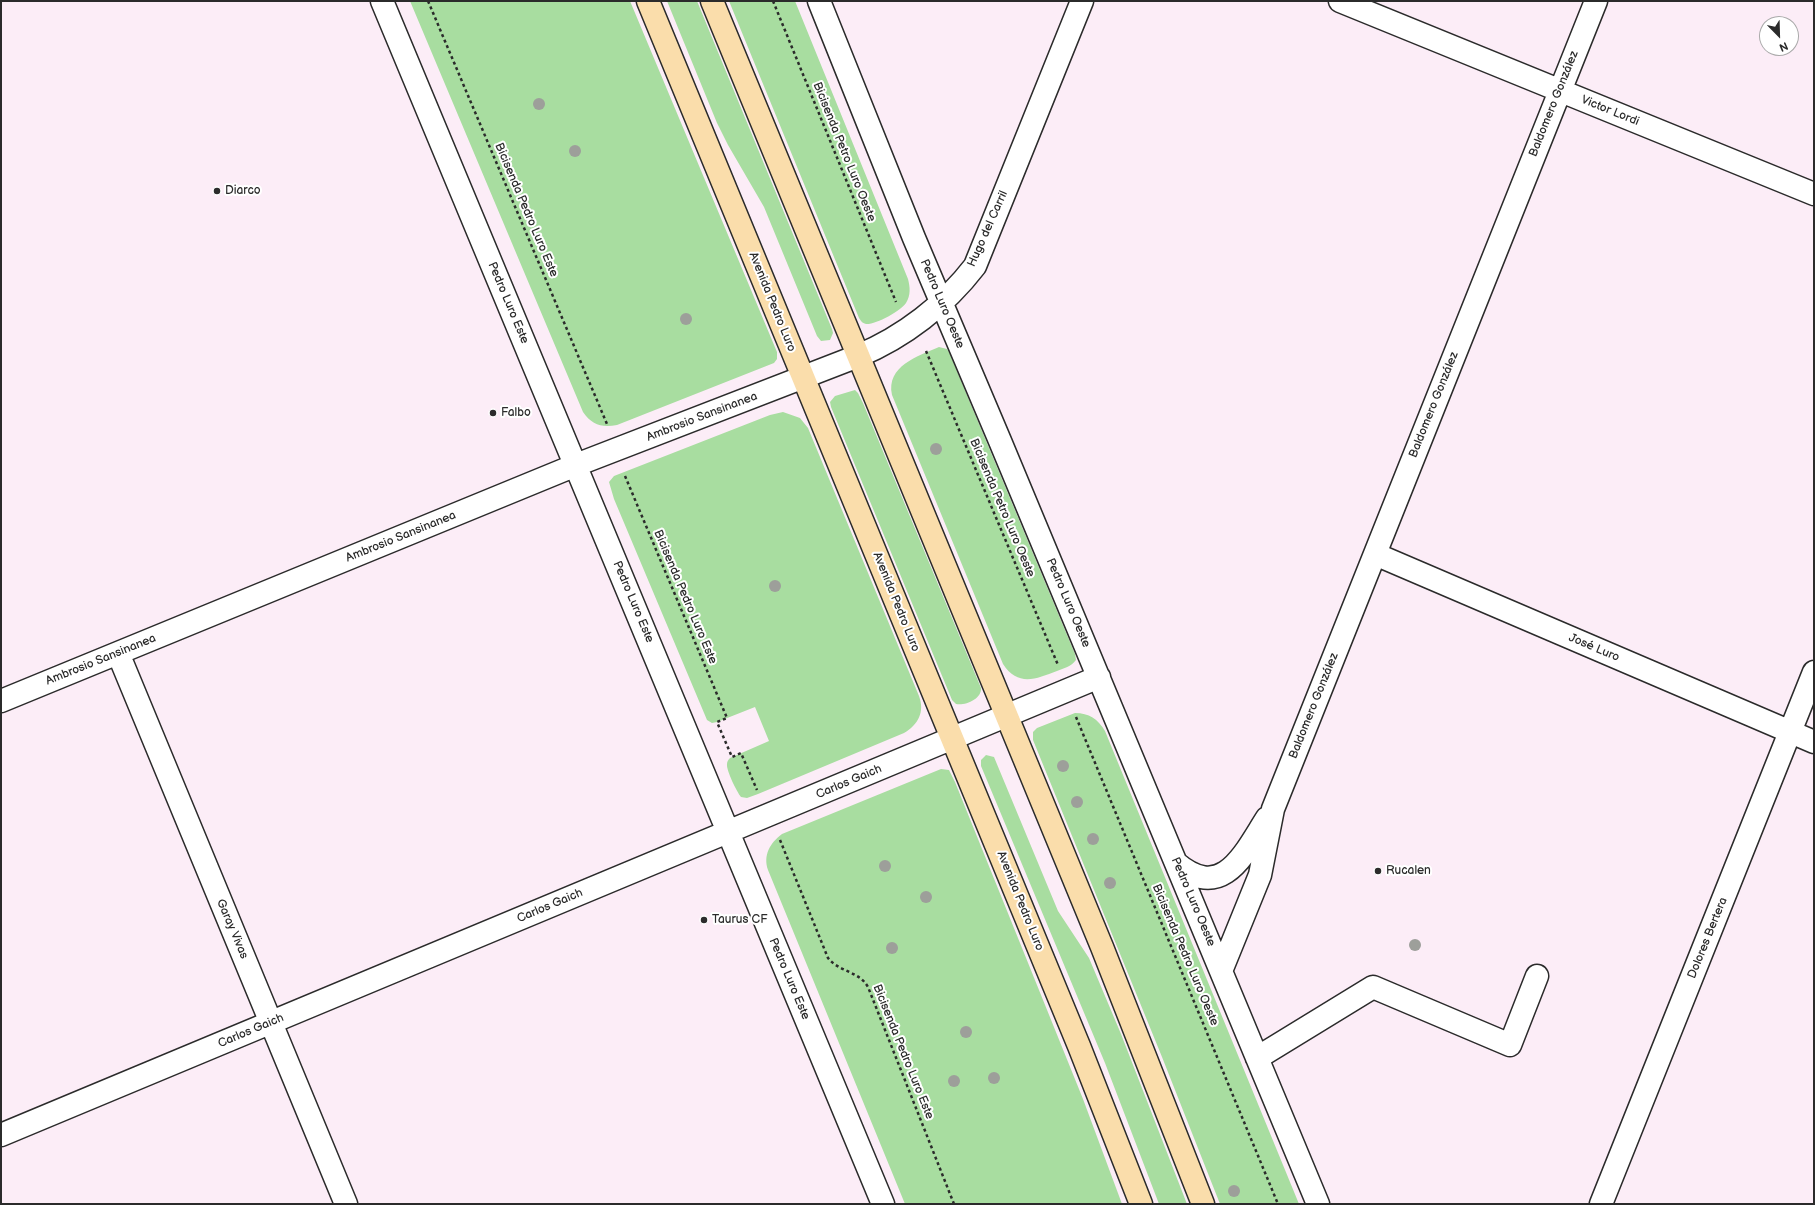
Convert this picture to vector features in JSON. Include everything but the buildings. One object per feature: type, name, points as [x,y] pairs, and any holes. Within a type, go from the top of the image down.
[{"type":"main road","name":"Avenida Pedro Luro","points":[[648,1],[1090,1071],[1140,1204]]},
{"type":"main road","points":[[712,1],[1132,1022],[1203,1204]]},
{"type":"street","name":"Pedro Luro Este","points":[[382,1],[883,1204]]},
{"type":"street","name":"Pedro Luro Oeste","points":[[818,1],[914,238],[1099,677],[1318,1204]]},
{"type":"street","name":"Hugo del Carril","points":[[803,378],[858,356],[900,336],[911,328],[966,277],[978,260],[1082,1]]},
{"type":"street","name":"Victor Lordi","points":[[1340,1],[1814,194]]},
{"type":"street","name":"Baldomero González","points":[[1221,971],[1258,879],[1273,809],[1596,1]]},
{"type":"street","name":"Ambrosio Sansinanea","points":[[1,701],[576,465],[803,378]]},
{"type":"street","name":"José Luro","points":[[1375,554],[1814,742]]},
{"type":"street","name":"Garay Vivas","points":[[118,653],[346,1204]]},
{"type":"street","name":"Dolores Bertera","points":[[1601,1204],[1814,672]]},
{"type":"street","name":"Carlos Gaich","points":[[1,1135],[1099,677]]},
{"type":"street","name":"Baldomero González","points":[[1176,863],[1183,869],[1199,876],[1217,876],[1226,873],[1239,862],[1273,809]]},
{"type":"street","points":[[1258,1058],[1373,987],[1510,1045],[1537,976]]},
{"type":"path","name":"Bicisenda Pedro Luro Este","points":[[428,1],[608,427]]},
{"type":"path","name":"Bicisenda Petro Luro Oeste","points":[[773,1],[896,303]]},
{"type":"path","name":"Bicisenda Petro Luro Oeste","points":[[927,353],[1060,670]]},
{"type":"path","name":"Bicisenda Pedro Luro Este","points":[[623,473],[727,718],[717,722],[732,757],[742,753],[758,794]]},
{"type":"path","name":"Bicisenda Pedro Luro Oeste","points":[[1075,713],[1278,1204]]},
{"type":"path","name":"Bicisenda Pedro Luro Este","points":[[778,837],[828,958],[836,966],[859,977],[868,987],[954,1204]]},
{"type":"green space","points":[[410,1],[630,1],[777,352],[777,359],[774,363],[617,425],[602,426],[590,420],[583,412]]},
{"type":"green space","points":[[667,1],[697,1],[832,329],[833,333],[830,340],[821,341],[817,336],[764,207],[717,123]]},
{"type":"green space","points":[[729,1],[795,1],[908,279],[910,291],[906,303],[899,310],[888,317],[870,324],[866,324],[859,318]]},
{"type":"green space","points":[[939,347],[947,349],[949,352],[1075,654],[1076,660],[1072,664],[1042,677],[1028,679],[1015,676],[1003,664],[892,395],[891,385],[899,369],[913,358]]},
{"type":"green space","points":[[855,390],[863,403],[981,688],[979,695],[968,703],[956,704],[952,700],[831,407],[830,402],[835,396]]},
{"type":"green space","points":[[783,412],[800,418],[808,428],[919,696],[921,702],[921,713],[913,726],[904,733],[747,798],[741,797],[737,791],[730,776],[727,763],[730,758],[769,741],[755,707],[717,722],[712,723],[707,720],[614,499],[609,482],[614,476],[770,415]]},
{"type":"green space","points":[[1075,713],[1085,714],[1093,718],[1105,731],[1299,1204],[1220,1204],[1033,740],[1033,732],[1037,728]]},
{"type":"green space","points":[[986,755],[994,757],[1058,911],[1089,958],[1121,1034],[1187,1204],[1159,1204],[1105,1063],[981,766],[981,760]]},
{"type":"green space","points":[[941,769],[949,770],[955,782],[1083,1099],[1122,1204],[905,1204],[768,870],[766,859],[771,845],[782,834]]},
{"type":"place","name":"Diarco","points":[[217,191]]},
{"type":"place","name":"Falbo","points":[[493,413]]},
{"type":"place","name":"Rucalen","points":[[1378,871]]},
{"type":"place","name":"Taurus CF","points":[[704,920]]}]
